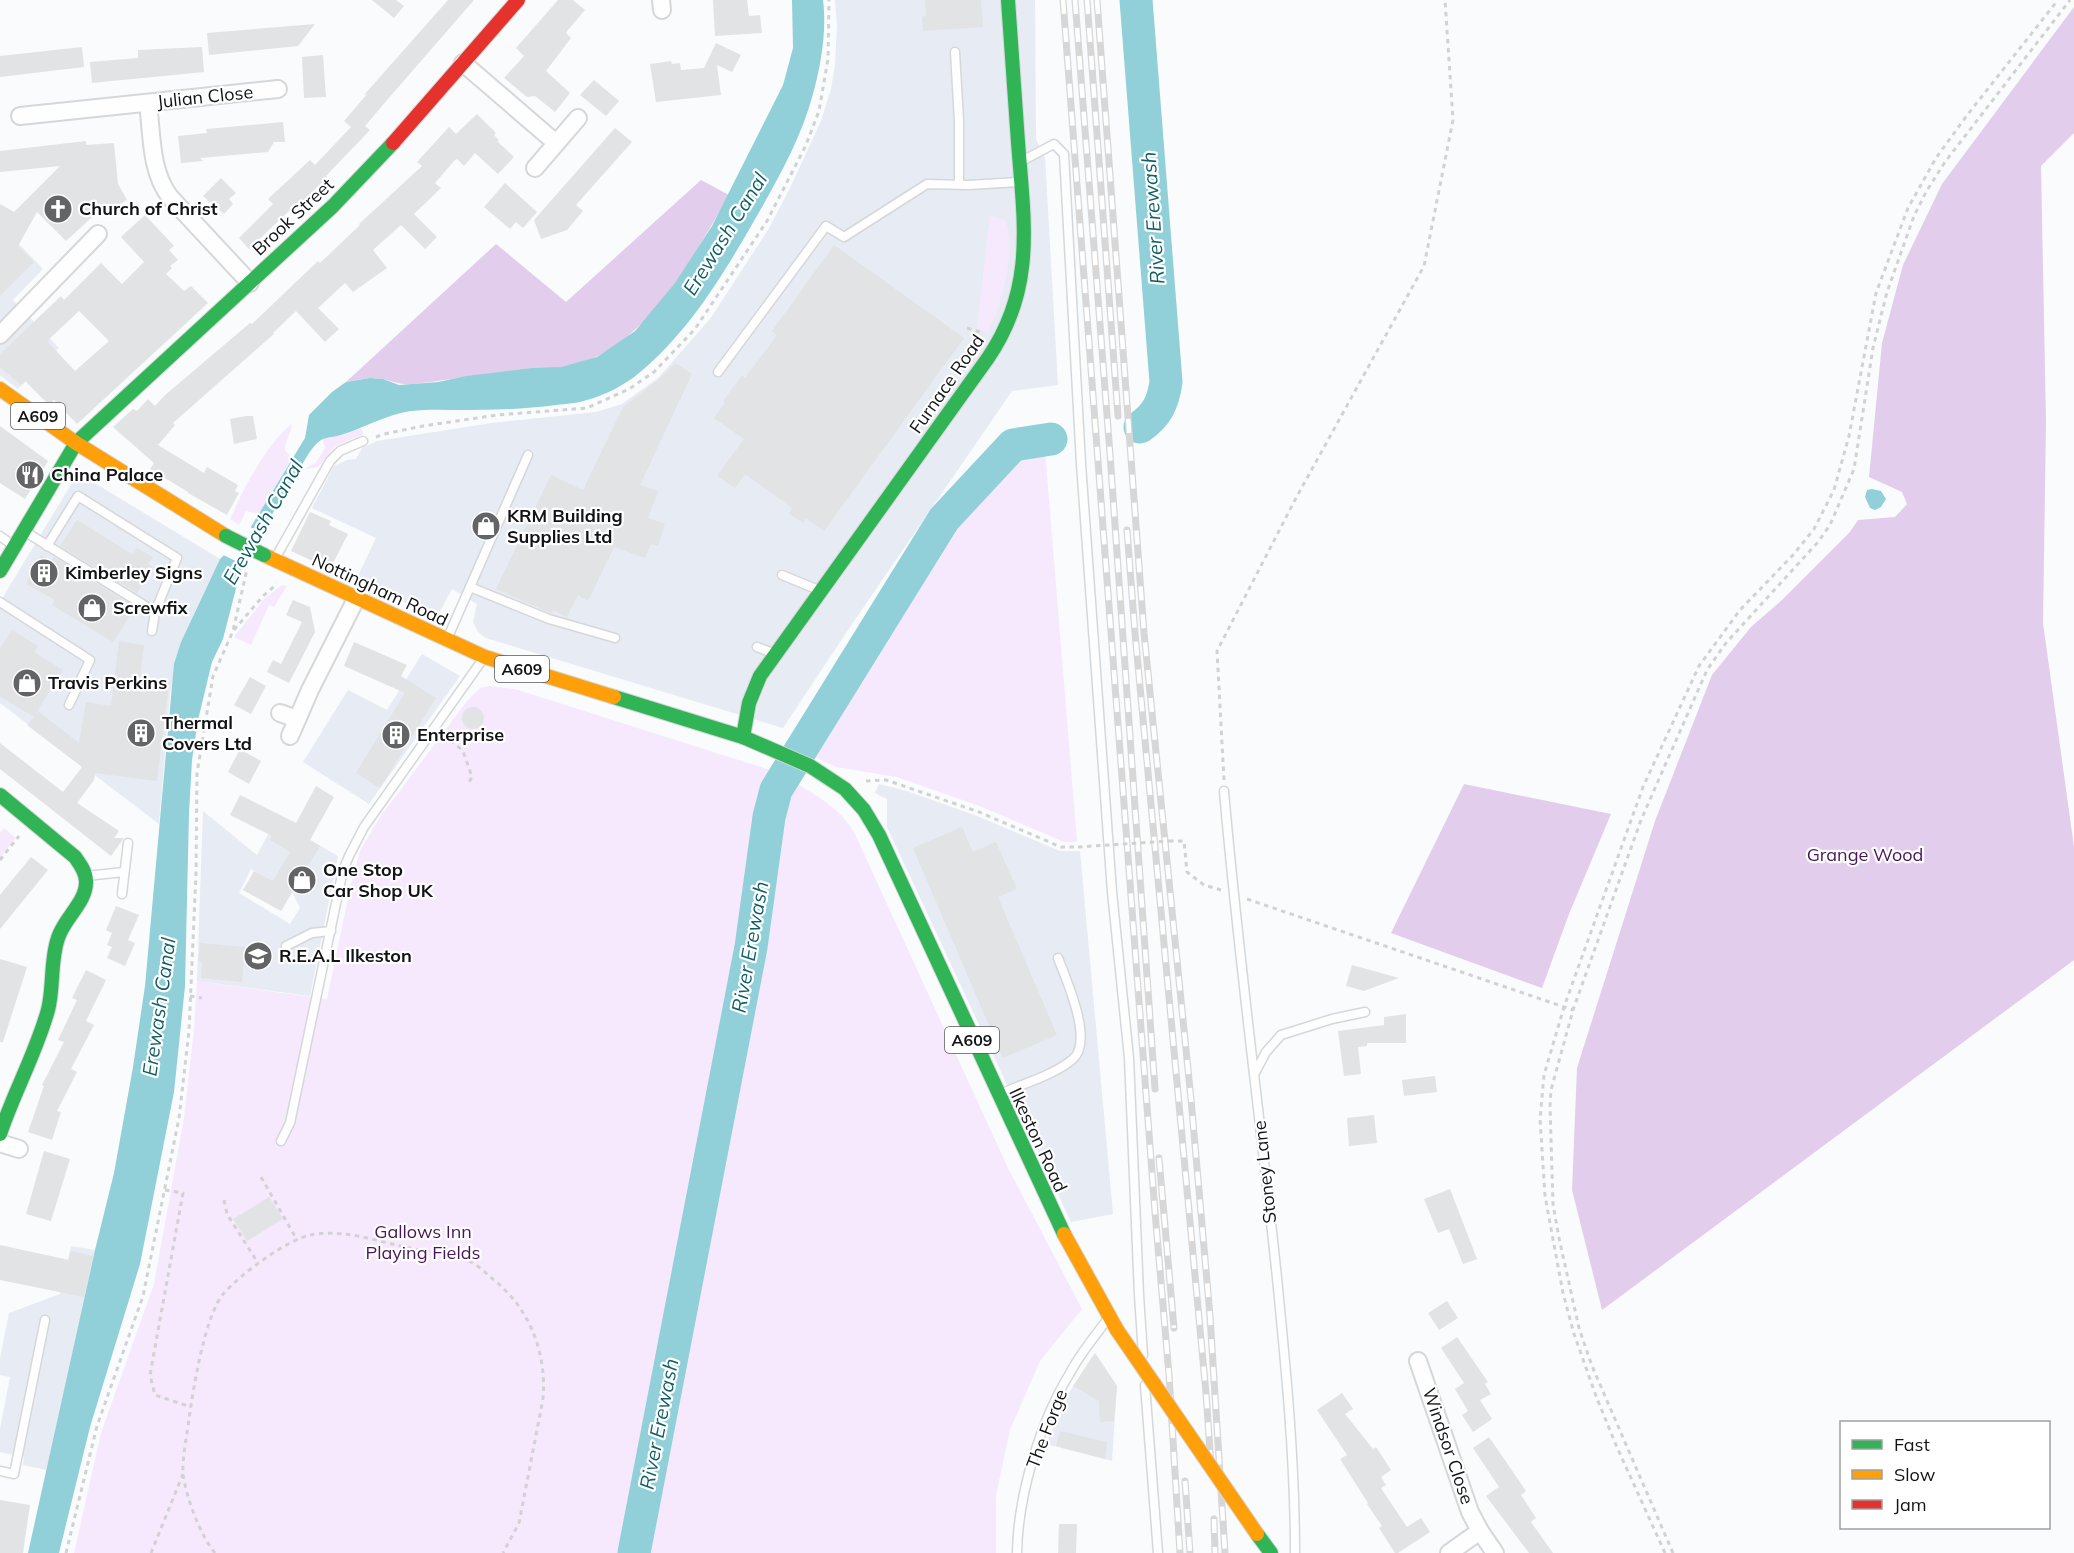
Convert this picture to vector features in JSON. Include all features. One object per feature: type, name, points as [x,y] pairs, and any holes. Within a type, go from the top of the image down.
[{"type":"street","name":"Brook Street","points":[[0,570],[76,443],[333,206],[518,0]]},
{"type":"street","name":"Furnace Road","points":[[743,737],[754,686],[988,358],[1008,324],[1019,292],[1025,234],[1008,0]]},
{"type":"street","points":[[463,63],[556,143]]},
{"type":"street","name":"Julian Close","points":[[20,116],[37,106],[148,103],[267,85]]},
{"type":"street","name":"Julian Close","points":[[148,103],[155,164],[160,183],[170,197],[249,283]]},
{"type":"street","points":[[536,168],[578,118]]},
{"type":"street","points":[[0,335],[98,234]]},
{"type":"street","name":"Nottingham Road","points":[[0,389],[76,443],[226,536],[356,599],[485,657],[743,737],[779,752]]},
{"type":"street","points":[[290,736],[356,599]]},
{"type":"street","points":[[280,713],[297,719]]},
{"type":"street","name":"Ilkeston Road","points":[[779,752],[810,766],[845,789],[864,810],[879,835],[1054,1216],[1117,1330],[1271,1553]]},
{"type":"street","points":[[0,795],[75,857],[86,876],[82,900],[67,919],[58,936],[55,947],[53,987],[45,1020],[12,1098],[0,1134]]},
{"type":"street","points":[[0,1143],[19,1149]]},
{"type":"street","name":"Windsor Close","points":[[1418,1361],[1470,1512],[1495,1553]]},
{"type":"street","points":[[1449,1553],[1480,1531]]},
{"type":"lane","points":[[955,52],[959,121],[959,184]]},
{"type":"lane","points":[[1020,162],[1053,144],[1064,154],[1081,464],[1112,892],[1129,1058],[1139,1295],[1158,1553]]},
{"type":"lane","points":[[718,372],[825,226],[844,237],[927,184],[969,186],[1021,182]]},
{"type":"lane","points":[[269,558],[330,461],[339,451],[363,441]]},
{"type":"lane","points":[[447,640],[528,455]]},
{"type":"lane","points":[[47,546],[78,495],[177,558],[155,612],[152,631]]},
{"type":"lane","points":[[24,531],[155,612]]},
{"type":"lane","points":[[0,536],[14,547]]},
{"type":"lane","points":[[782,575],[821,591]]},
{"type":"lane","points":[[470,587],[549,619],[615,638]]},
{"type":"lane","points":[[0,602],[90,660],[69,705]]},
{"type":"lane","points":[[757,647],[776,654]]},
{"type":"lane","points":[[281,1141],[290,1123],[344,870],[350,854],[364,827],[485,657]]},
{"type":"lane","name":"Stoney Lane","points":[[1224,791],[1233,894],[1291,1414],[1295,1488],[1295,1553]]},
{"type":"lane","points":[[122,894],[128,843]]},
{"type":"lane","points":[[86,876],[124,872]]},
{"type":"lane","points":[[286,946],[312,933],[331,931]]},
{"type":"lane","points":[[997,1095],[1051,1071],[1074,1058],[1079,1049],[1076,1007],[1058,958]]},
{"type":"lane","points":[[1254,1074],[1266,1052],[1281,1035],[1332,1019],[1365,1012]]},
{"type":"lane","name":"The Forge","points":[[1017,1553],[1021,1502],[1041,1435],[1070,1372],[1110,1317]]},
{"type":"lane","points":[[0,1471],[14,1474],[45,1320]]},
{"type":"path","points":[[363,441],[384,434],[497,415],[586,408],[629,389],[654,372],[695,329],[767,221],[806,145],[819,111],[828,58],[829,0]]},
{"type":"path","points":[[1224,791],[1218,651],[1296,498],[1424,266],[1453,120],[1445,0]]},
{"type":"path","points":[[1665,1553],[1596,1396],[1574,1334],[1563,1293],[1545,1196],[1540,1110],[1544,1075],[1564,1006],[1643,787],[1698,666],[1740,610],[1793,555],[1814,529],[1834,490],[1849,436],[1876,293],[1908,208],[1936,158],[2058,0]]},
{"type":"path","points":[[1673,1553],[1592,1366],[1579,1328],[1553,1204],[1551,1090],[1573,1010],[1641,820],[1707,670],[1726,643],[1818,542],[1830,525],[1854,469],[1873,348],[1887,292],[1918,208],[1945,162],[2070,0]]},
{"type":"path","points":[[2047,15],[2054,20]]},
{"type":"path","points":[[968,328],[988,336]]},
{"type":"path","points":[[66,1553],[97,1426],[143,1296],[179,1118],[189,1031],[196,873],[197,773],[213,676],[233,631],[247,567]]},
{"type":"path","points":[[233,631],[263,596],[283,579]]},
{"type":"path","points":[[436,727],[463,752],[472,777],[469,782]]},
{"type":"path","points":[[845,789],[863,781],[886,780],[979,812],[1060,847],[1184,841],[1187,872],[1204,885],[1573,1010]]},
{"type":"path","points":[[0,860],[22,832]]},
{"type":"path","points":[[190,996],[202,998]]},
{"type":"path","points":[[261,1177],[297,1240]]},
{"type":"path","points":[[164,1190],[183,1193],[150,1376],[155,1395],[191,1407]]},
{"type":"path","points":[[224,1200],[227,1214],[258,1263]]},
{"type":"path","points":[[151,1553],[183,1473],[191,1407],[207,1327],[215,1306],[223,1294],[258,1263],[297,1240],[310,1235],[329,1233],[368,1238],[472,1263],[505,1288],[527,1316],[542,1356],[545,1379],[543,1399],[519,1523],[503,1553]]},
{"type":"path","points":[[183,1473],[197,1524],[215,1553]]},
{"type":"shaded area","points":[[835,0],[1035,0],[1036,139],[1045,158],[1058,385],[1012,391],[783,728],[486,638],[478,632],[473,622],[477,604],[452,589],[439,613],[434,616],[356,580],[376,538],[312,508],[334,466],[356,459],[362,448],[377,441],[492,423],[596,412],[622,404],[658,378],[710,319],[768,230],[821,121],[831,89],[835,65],[837,25]]},
{"type":"shaded area","points":[[18,243],[43,269],[13,300],[59,348],[18,389],[0,375],[0,260]]},
{"type":"shaded area","points":[[78,473],[220,559],[181,642],[170,694],[159,824],[0,703],[0,602]]},
{"type":"shaded area","points":[[422,654],[460,676],[369,804],[303,762],[348,690],[387,710]]},
{"type":"shaded area","points":[[879,784],[907,791],[977,816],[1060,851],[1080,851],[1113,1214],[1071,1222],[887,827],[887,799],[875,793]]},
{"type":"shaded area","points":[[203,811],[257,855],[276,820],[338,856],[310,996],[197,981]],"holes":[[[251,869],[292,892],[300,908],[290,924],[239,893]]]},
{"type":"shaded area","points":[[71,1246],[95,1250],[47,1470],[23,1465],[24,1457],[0,1452],[0,1429],[10,1377],[0,1375],[0,1358],[9,1313],[60,1294]]},
{"type":"shaded area","points":[[1095,1353],[1117,1386],[1112,1461],[1046,1444],[1067,1396]]},
{"type":"green space","name":"Grange Wood","points":[[2074,7],[2074,133],[2041,166],[2046,422],[2043,623],[2074,847],[2074,960],[1602,1310],[1572,1190],[1577,1068],[1655,821],[1712,675],[1751,627],[1782,600],[1850,532],[1858,520],[1895,517],[1907,504],[1902,492],[1869,477],[1882,343],[1903,265],[1942,184]]},
{"type":"green space","points":[[701,180],[729,195],[703,240],[674,285],[639,326],[598,356],[562,367],[413,384],[401,384],[378,378],[346,382],[496,244],[566,302]]},
{"type":"green space","points":[[990,216],[1005,220],[1010,245],[1002,294],[987,333],[977,328]]},
{"type":"green space","points":[[292,424],[285,450],[292,458],[259,514],[246,511],[239,525],[230,519],[248,482],[273,443]]},
{"type":"green space","points":[[361,428],[364,434],[335,446],[318,467],[306,469],[316,463],[325,448],[322,438],[343,435]]},
{"type":"green space","points":[[1045,450],[1077,842],[1064,842],[982,807],[897,777],[836,767],[815,757],[902,605],[1006,459],[1020,452]]},
{"type":"green space","points":[[282,585],[287,586],[274,607],[269,605],[251,645],[234,637],[265,598]]},
{"type":"green space","name":"Gallows Inn Playing Fields","points":[[489,686],[515,689],[770,770],[756,807],[740,937],[625,1553],[74,1553],[101,1433],[154,1284],[184,1118],[197,981],[327,999],[360,851],[378,820],[467,701],[480,688]]},
{"type":"green space","points":[[796,783],[836,810],[854,832],[1008,1168],[1082,1309],[1040,1361],[1010,1430],[996,1495],[996,1553],[648,1553],[657,1478],[719,1172],[762,940],[780,823],[788,795]]},
{"type":"green space","points":[[1464,784],[1611,814],[1569,914],[1542,988],[1391,933]]},
{"type":"green space","points":[[4,828],[16,838],[0,858],[0,833]]},
{"type":"water","name":"Erewash Canal","points":[[792,0],[823,0],[824,11],[824,35],[819,71],[802,127],[780,175],[730,262],[689,322],[657,357],[621,385],[583,401],[511,409],[411,411],[322,440],[309,453],[247,556],[240,573],[223,639],[212,662],[198,720],[192,760],[189,813],[185,986],[174,1092],[140,1264],[90,1427],[59,1553],[28,1553],[114,1173],[133,1067],[145,986],[174,664],[181,642],[220,559],[249,530],[305,438],[309,415],[332,392],[346,382],[370,378],[383,379],[399,385],[438,382],[466,376],[532,368],[561,367],[597,357],[635,331],[675,283],[712,226],[783,85],[793,48]]},
{"type":"water","points":[[1867,490],[1881,491],[1886,499],[1881,507],[1875,510],[1870,508],[1865,497]]},
{"type":"pier","points":[[248,526],[264,534],[246,566],[221,554]]},
{"type":"building","points":[[372,0],[396,0],[404,6],[394,18]]},
{"type":"building","points":[[448,0],[474,0],[365,126],[370,130],[300,205],[292,212],[290,210],[249,249],[239,238],[273,204],[268,199],[310,160],[315,165],[351,127],[344,121]]},
{"type":"building","points":[[558,0],[573,0],[585,10],[567,31],[566,33],[571,38],[546,71],[570,93],[555,112],[535,96],[527,97],[504,78],[524,56],[516,48]]},
{"type":"building","points":[[713,0],[747,0],[749,16],[760,15],[762,33],[715,36]]},
{"type":"building","points":[[925,0],[981,0],[983,27],[923,31],[922,17],[926,16]]},
{"type":"building","points":[[315,24],[298,46],[209,55],[207,33]]},
{"type":"building","points":[[716,43],[741,55],[732,72],[717,65],[721,95],[656,102],[650,64],[671,61],[672,64],[680,63],[681,70],[704,68]]},
{"type":"building","points":[[82,47],[84,67],[0,77],[0,56]]},
{"type":"building","points":[[202,47],[204,72],[92,83],[90,62],[138,58],[138,50]]},
{"type":"building","points":[[323,55],[326,97],[304,98],[302,57]]},
{"type":"building","points":[[594,80],[619,101],[606,116],[580,95]]},
{"type":"building","points":[[477,114],[496,133],[494,135],[499,140],[497,141],[514,157],[498,174],[475,153],[464,166],[457,159],[455,160],[435,183],[441,188],[414,214],[437,237],[425,249],[401,225],[373,250],[387,268],[353,292],[345,283],[318,308],[339,329],[325,342],[296,311],[274,334],[173,423],[175,425],[158,445],[204,473],[207,467],[238,485],[235,491],[239,493],[227,515],[150,469],[154,463],[113,427],[133,409],[137,411],[148,399],[155,406],[250,323],[252,324],[422,166],[417,162],[449,127],[456,134]]},
{"type":"building","points":[[283,122],[285,142],[274,142],[268,152],[200,158],[203,161],[181,163],[178,136],[207,133],[206,129]]},
{"type":"building","points":[[615,128],[632,142],[576,205],[583,211],[567,230],[541,239],[534,220]]},
{"type":"building","points":[[86,141],[86,145],[114,143],[118,184],[127,200],[104,214],[101,209],[66,241],[37,212],[18,246],[34,262],[0,296],[0,204],[14,212],[60,166],[0,172],[0,151]]},
{"type":"building","points":[[221,178],[236,193],[229,199],[233,204],[224,214],[203,196]]},
{"type":"building","points":[[505,183],[537,212],[523,228],[516,222],[510,229],[484,207]]},
{"type":"building","points":[[145,215],[174,246],[169,250],[178,260],[170,266],[172,268],[166,274],[184,291],[191,286],[208,303],[77,424],[54,400],[49,405],[25,381],[21,385],[0,367],[0,354],[61,296],[64,300],[101,263],[122,284],[144,262],[121,237]],"holes":[[[79,311],[109,341],[75,371],[47,341]]]},
{"type":"building","points":[[834,245],[964,338],[824,531],[806,518],[803,523],[789,514],[792,508],[745,474],[735,488],[717,476],[744,439],[714,418],[742,375],[745,378],[777,335],[772,331]]},
{"type":"building","points":[[675,363],[692,374],[640,485],[658,491],[648,518],[665,524],[658,546],[651,544],[645,558],[614,547],[588,601],[578,595],[567,617],[553,610],[551,613],[496,589],[551,475],[583,490],[623,407],[659,379]]},
{"type":"building","points":[[253,416],[257,439],[234,444],[230,419]]},
{"type":"building","points":[[0,426],[48,461],[25,499],[0,483]]},
{"type":"building","points":[[310,512],[331,521],[329,525],[348,534],[330,569],[291,551]]},
{"type":"building","points":[[77,520],[133,555],[137,548],[153,557],[148,564],[153,567],[137,593],[60,546]]},
{"type":"building","name":"Screwfix","points":[[41,555],[51,561],[54,557],[130,604],[128,608],[133,611],[113,642],[52,605],[55,600],[26,584]]},
{"type":"building","points":[[293,600],[310,607],[315,632],[289,683],[267,672],[273,660],[281,664],[302,622],[286,615]]},
{"type":"building","points":[[12,630],[38,646],[34,652],[63,670],[34,716],[38,711],[79,743],[86,702],[111,706],[119,641],[144,645],[140,679],[169,683],[157,781],[95,773],[94,780],[77,803],[119,831],[114,838],[124,838],[111,856],[0,769],[0,743],[63,792],[82,767],[27,725],[34,717],[0,696],[0,648]]},
{"type":"building","name":"Enterprise","points":[[354,642],[407,665],[401,676],[436,698],[380,788],[356,773],[405,693],[344,666]]},
{"type":"building","points":[[250,677],[266,686],[251,714],[234,705]]},
{"type":"building","points":[[473,707],[481,710],[484,718],[481,726],[473,729],[465,726],[462,718],[465,710]]},
{"type":"building","points":[[240,749],[261,761],[249,784],[228,772]]},
{"type":"building","points":[[316,786],[334,797],[310,840],[320,846],[281,911],[243,890],[254,871],[273,881],[290,852],[270,840],[272,836],[230,815],[240,795],[296,823]]},
{"type":"building","points":[[962,827],[973,852],[996,842],[1017,889],[998,897],[1057,1035],[1003,1058],[913,848]]},
{"type":"building","points":[[31,857],[48,870],[0,929],[0,895]]},
{"type":"building","points":[[116,906],[139,915],[128,940],[135,943],[125,966],[107,958],[112,947],[107,945],[112,933],[106,930]]},
{"type":"building","points":[[200,943],[245,947],[242,982],[201,978],[202,962],[198,961]]},
{"type":"building","points":[[0,959],[27,967],[3,1042],[0,1042]]},
{"type":"building","points":[[1352,965],[1399,978],[1364,991],[1346,986]]},
{"type":"building","points":[[86,970],[106,980],[86,1021],[94,1025],[71,1069],[77,1072],[57,1111],[61,1112],[52,1140],[28,1132],[44,1086],[42,1085],[64,1042],[58,1040],[77,1000],[72,998]]},
{"type":"building","points":[[1406,1014],[1406,1043],[1367,1043],[1367,1046],[1358,1047],[1361,1074],[1344,1076],[1338,1031],[1384,1025],[1384,1017]]},
{"type":"building","points":[[1435,1076],[1437,1092],[1404,1096],[1402,1080]]},
{"type":"building","points":[[1374,1115],[1377,1143],[1349,1146],[1347,1118]]},
{"type":"building","points":[[44,1151],[70,1159],[51,1221],[26,1214]]},
{"type":"building","points":[[1450,1189],[1477,1259],[1463,1264],[1449,1229],[1438,1233],[1424,1199]]},
{"type":"building","points":[[269,1197],[283,1219],[247,1241],[233,1219]]},
{"type":"building","points":[[0,1245],[69,1260],[71,1251],[93,1256],[84,1297],[0,1280]]},
{"type":"building","points":[[1447,1301],[1458,1318],[1439,1330],[1428,1313]]},
{"type":"building","points":[[1457,1337],[1488,1382],[1485,1384],[1491,1394],[1480,1400],[1492,1419],[1473,1432],[1462,1415],[1468,1411],[1455,1389],[1464,1383],[1441,1348]]},
{"type":"building","points":[[1095,1353],[1117,1386],[1114,1421],[1100,1422],[1099,1401],[1073,1386]]},
{"type":"building","points":[[1342,1393],[1353,1409],[1345,1414],[1373,1449],[1376,1447],[1391,1470],[1381,1477],[1386,1485],[1381,1488],[1407,1527],[1421,1518],[1430,1532],[1398,1553],[1395,1553],[1379,1528],[1382,1526],[1340,1459],[1347,1455],[1317,1410]]},
{"type":"building","points":[[1060,1431],[1107,1442],[1105,1459],[1056,1446]]},
{"type":"building","points":[[1489,1437],[1526,1491],[1521,1495],[1536,1518],[1531,1522],[1553,1553],[1529,1553],[1486,1496],[1499,1487],[1473,1448]]},
{"type":"building","points":[[0,1500],[30,1505],[23,1553],[0,1553]]},
{"type":"building","points":[[1059,1524],[1077,1524],[1076,1553],[1058,1553]]},
{"type":"waterway","name":"River Erewash","points":[[1136,0],[1166,382],[1158,408],[1140,427]]},
{"type":"waterway","name":"River Erewash","points":[[634,1553],[751,947],[769,817],[776,790],[944,519],[1013,445],[1051,439]]},
{"type":"railway","points":[[1063,0],[1169,1375],[1180,1553]]},
{"type":"railway","points":[[1075,0],[1155,1089]]},
{"type":"railway","points":[[1087,0],[1118,416]]},
{"type":"railway","points":[[1097,0],[1144,633],[1191,1099],[1210,1316],[1225,1553]]},
{"type":"railway","points":[[1127,530],[1211,1465]]},
{"type":"railway","points":[[1159,1158],[1174,1328]]},
{"type":"railway","points":[[1185,1481],[1190,1553]]},
{"type":"railway","points":[[1214,1519],[1215,1553]]},
{"type":"traffic: fast","points":[[743,737],[749,703],[760,676],[988,358],[1014,306],[1020,280],[1024,227],[1008,0]]},
{"type":"traffic: fast","points":[[0,571],[76,443],[333,206],[393,143]]},
{"type":"traffic: fast","points":[[226,536],[264,555]]},
{"type":"traffic: fast","points":[[614,697],[743,737],[810,766],[845,789],[864,810],[879,835],[1064,1234]]},
{"type":"traffic: fast","points":[[0,795],[75,857],[86,878],[83,896],[58,938],[48,1010],[0,1134]]},
{"type":"traffic: fast","points":[[1257,1534],[1271,1553]]},
{"type":"traffic: slow","points":[[0,389],[76,443],[226,536]]},
{"type":"traffic: slow","points":[[264,555],[485,657],[614,697]]},
{"type":"traffic: slow","points":[[1064,1234],[1117,1330]]},
{"type":"traffic: slow","points":[[1117,1330],[1257,1534]]},
{"type":"traffic: jam","points":[[393,143],[518,0]]},
{"type":"place","name":"Church of Christ","points":[[58,209]]},
{"type":"place","name":"China Palace","points":[[30,475]]},
{"type":"place","name":"KRM Building Supplies Ltd","points":[[486,526]]},
{"type":"place","name":"Kimberley Signs","points":[[44,573]]},
{"type":"place","name":"Screwfix","points":[[92,608]]},
{"type":"place","name":"Travis Perkins","points":[[27,683]]},
{"type":"place","name":"Thermal Covers Ltd","points":[[141,733]]},
{"type":"place","name":"Enterprise","points":[[396,735]]},
{"type":"place","name":"One Stop Car Shop UK","points":[[302,880]]},
{"type":"place","name":"R.E.A.L Ilkeston","points":[[258,956]]}]
